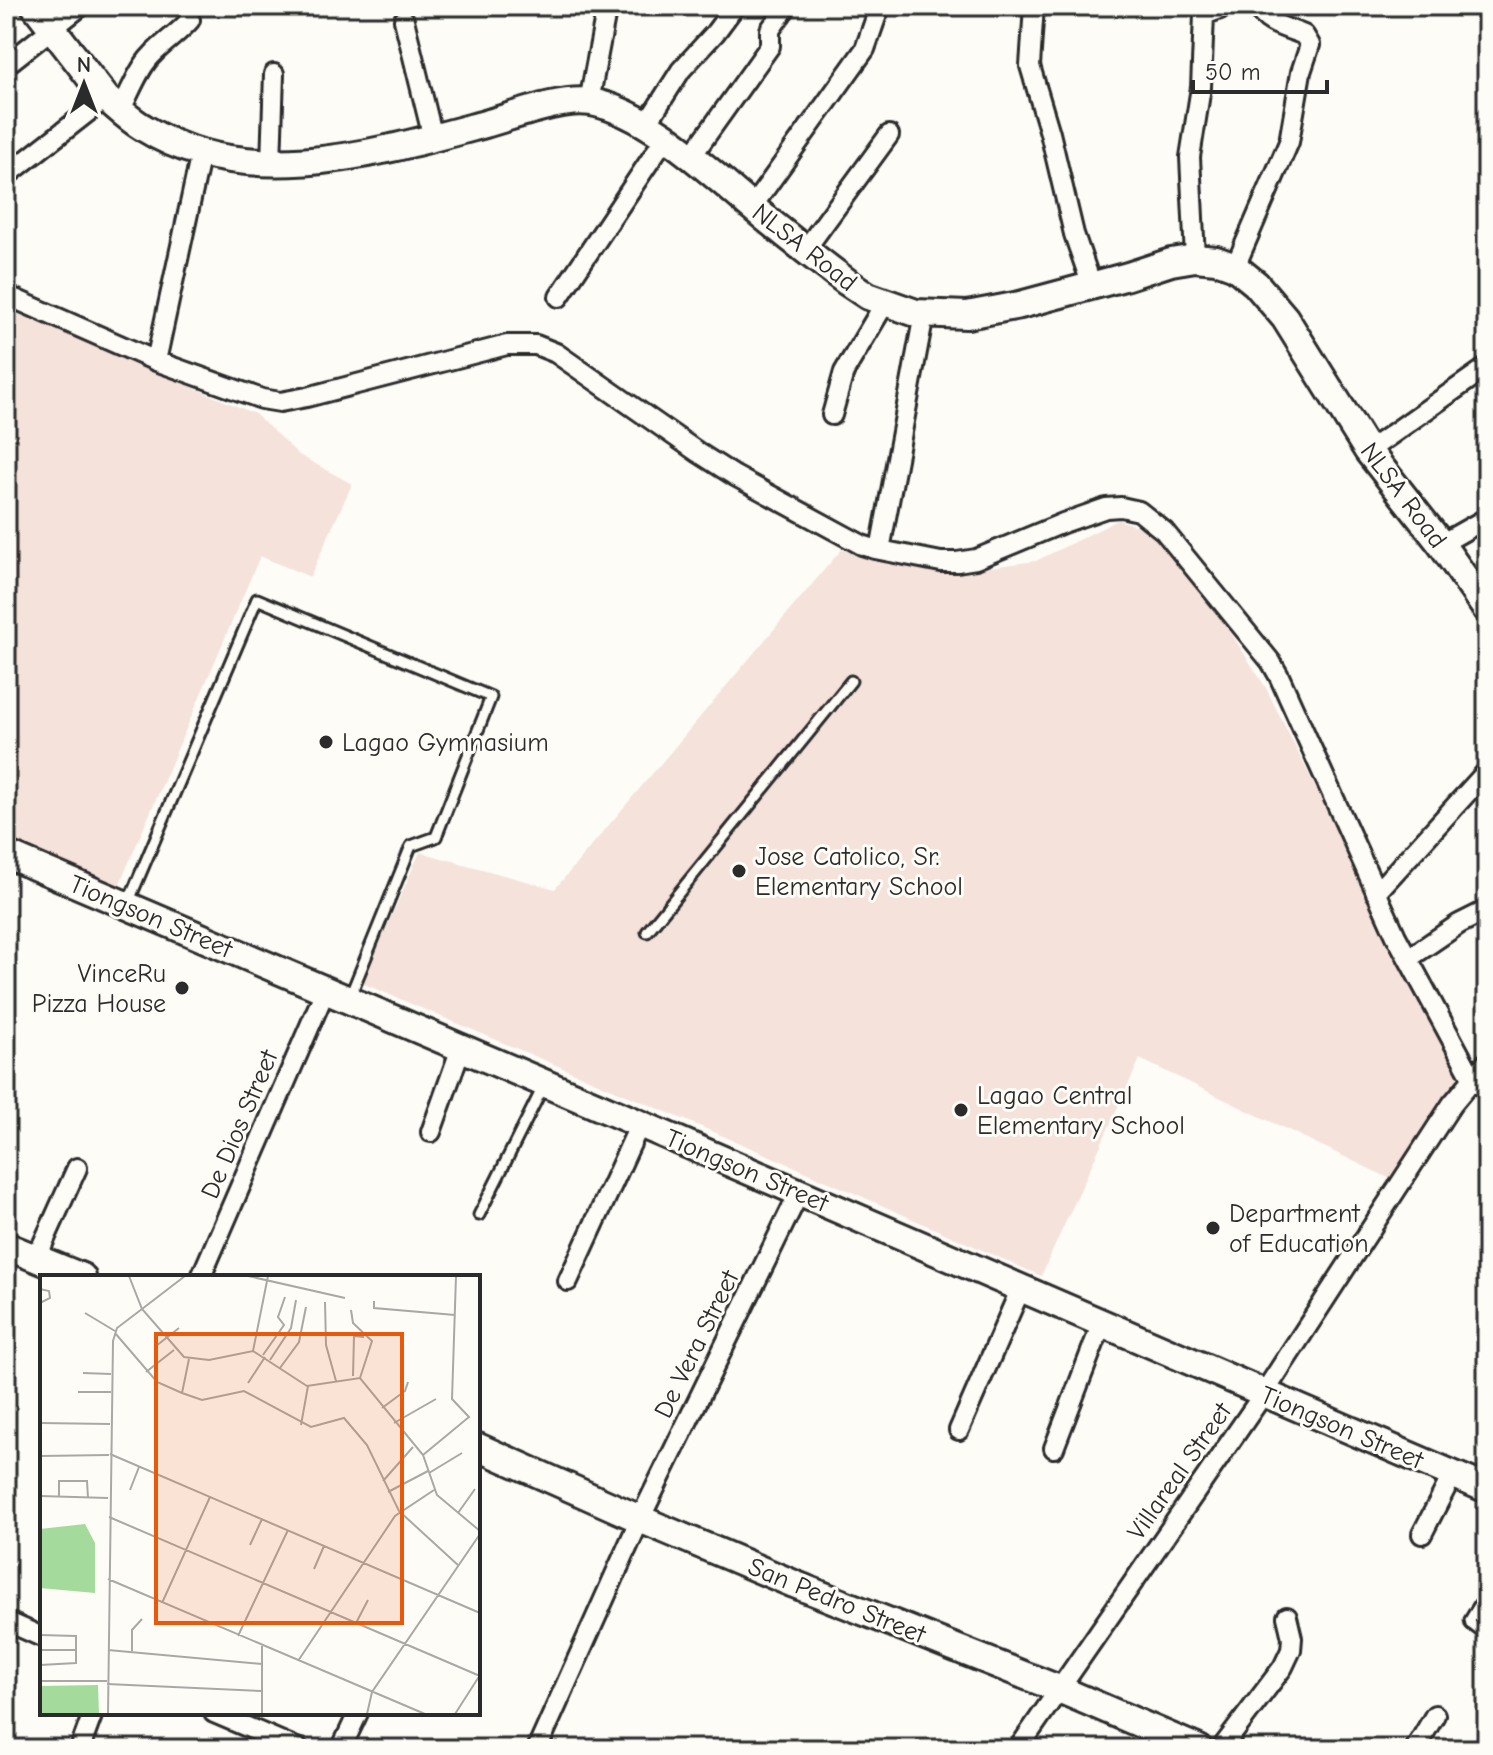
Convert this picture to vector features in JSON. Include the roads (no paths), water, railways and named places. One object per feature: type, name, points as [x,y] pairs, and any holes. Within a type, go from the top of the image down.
[{"type":"street","name":"NLSA Road","points":[[35,6],[113,104],[143,128],[171,143],[225,158],[271,163],[322,161],[433,138],[558,104],[589,102],[627,114],[691,157],[847,282],[868,296],[924,314],[986,312],[1195,258],[1216,260],[1235,267],[1256,284],[1285,318],[1368,451],[1441,544],[1487,610]]},
{"type":"street","points":[[6,65],[81,6]]},
{"type":"street","points":[[589,102],[607,6]]},
{"type":"street","points":[[559,297],[656,132],[681,70],[735,6]]},
{"type":"street","points":[[691,157],[770,46],[770,30],[787,6]]},
{"type":"street","points":[[752,207],[865,49],[880,6]]},
{"type":"street","points":[[1034,6],[1030,66],[1074,234],[1092,286]]},
{"type":"street","points":[[1195,258],[1190,157],[1201,87],[1204,15],[1228,6]]},
{"type":"street","points":[[1235,267],[1289,142],[1301,72],[1310,45],[1304,35],[1272,23],[1259,11],[1236,6]]},
{"type":"street","points":[[6,176],[113,104],[153,54],[190,20]]},
{"type":"street","points":[[404,20],[433,138]]},
{"type":"street","points":[[271,163],[274,74]]},
{"type":"street","points":[[805,250],[889,135]]},
{"type":"street","points":[[156,361],[201,153]]},
{"type":"street","points":[[6,295],[156,361],[262,399],[280,402],[507,345],[536,345],[556,353],[735,476],[862,545],[941,562],[976,559],[1106,508],[1139,511],[1164,531],[1271,662],[1297,711],[1396,936],[1480,1085]]},
{"type":"street","points":[[832,415],[844,372],[885,303]]},
{"type":"street","points":[[880,550],[924,314]]},
{"type":"street","points":[[1368,451],[1487,367]]},
{"type":"street","points":[[1441,544],[1487,518]]},
{"type":"street","points":[[1376,893],[1487,771]]},
{"type":"street","name":"Tiongson Street","points":[[6,854],[1487,1489]]},
{"type":"street","points":[[1409,958],[1459,924],[1487,910]]},
{"type":"street","name":"De Dios Street","points":[[202,1275],[337,996]]},
{"type":"street","points":[[431,1132],[461,1048]]},
{"type":"street","name":"Villareal Street","points":[[1018,1749],[1264,1393],[1452,1104],[1480,1085],[1487,1062]]},
{"type":"street","points":[[568,1281],[640,1124]]},
{"type":"street","points":[[36,1259],[77,1168]]},
{"type":"street","name":"De Vera Street","points":[[537,1749],[640,1519],[799,1193]]},
{"type":"street","points":[[6,1246],[77,1275]]},
{"type":"street","points":[[959,1430],[1021,1288]]},
{"type":"street","points":[[1054,1448],[1102,1323]]},
{"type":"street","name":"San Pedro Street","points":[[480,1448],[807,1589],[1059,1689],[1199,1749]]},
{"type":"street","points":[[1422,1534],[1453,1474]]},
{"type":"street","points":[[1221,1749],[1283,1667],[1291,1650],[1292,1638],[1287,1617]]},
{"type":"street","points":[[6,1621],[40,1631]]},
{"type":"street","points":[[82,1743],[92,1715]]},
{"type":"street","points":[[219,1715],[299,1749]]},
{"type":"street","points":[[341,1749],[357,1715]]},
{"type":"street","points":[[1415,1749],[1435,1715]]},
{"type":"lane","points":[[127,906],[257,599],[491,697],[436,837],[411,846],[337,996]]},
{"type":"lane","points":[[647,932],[851,681]]},
{"type":"lane","points":[[479,1215],[544,1084]]},
{"type":"lane","points":[[1487,1592],[1470,1620],[1487,1636]]},
{"type":"place","name":"Lagao Gymnasium","points":[[326,742]]},
{"type":"place","name":"Jose Catolico, Sr. Elementary School","points":[[739,871]]},
{"type":"place","name":"VinceRu Pizza House","points":[[182,988]]},
{"type":"place","name":"Lagao Central Elementary School","points":[[961,1110]]},
{"type":"place","name":"Department of Education","points":[[1213,1228]]}]
